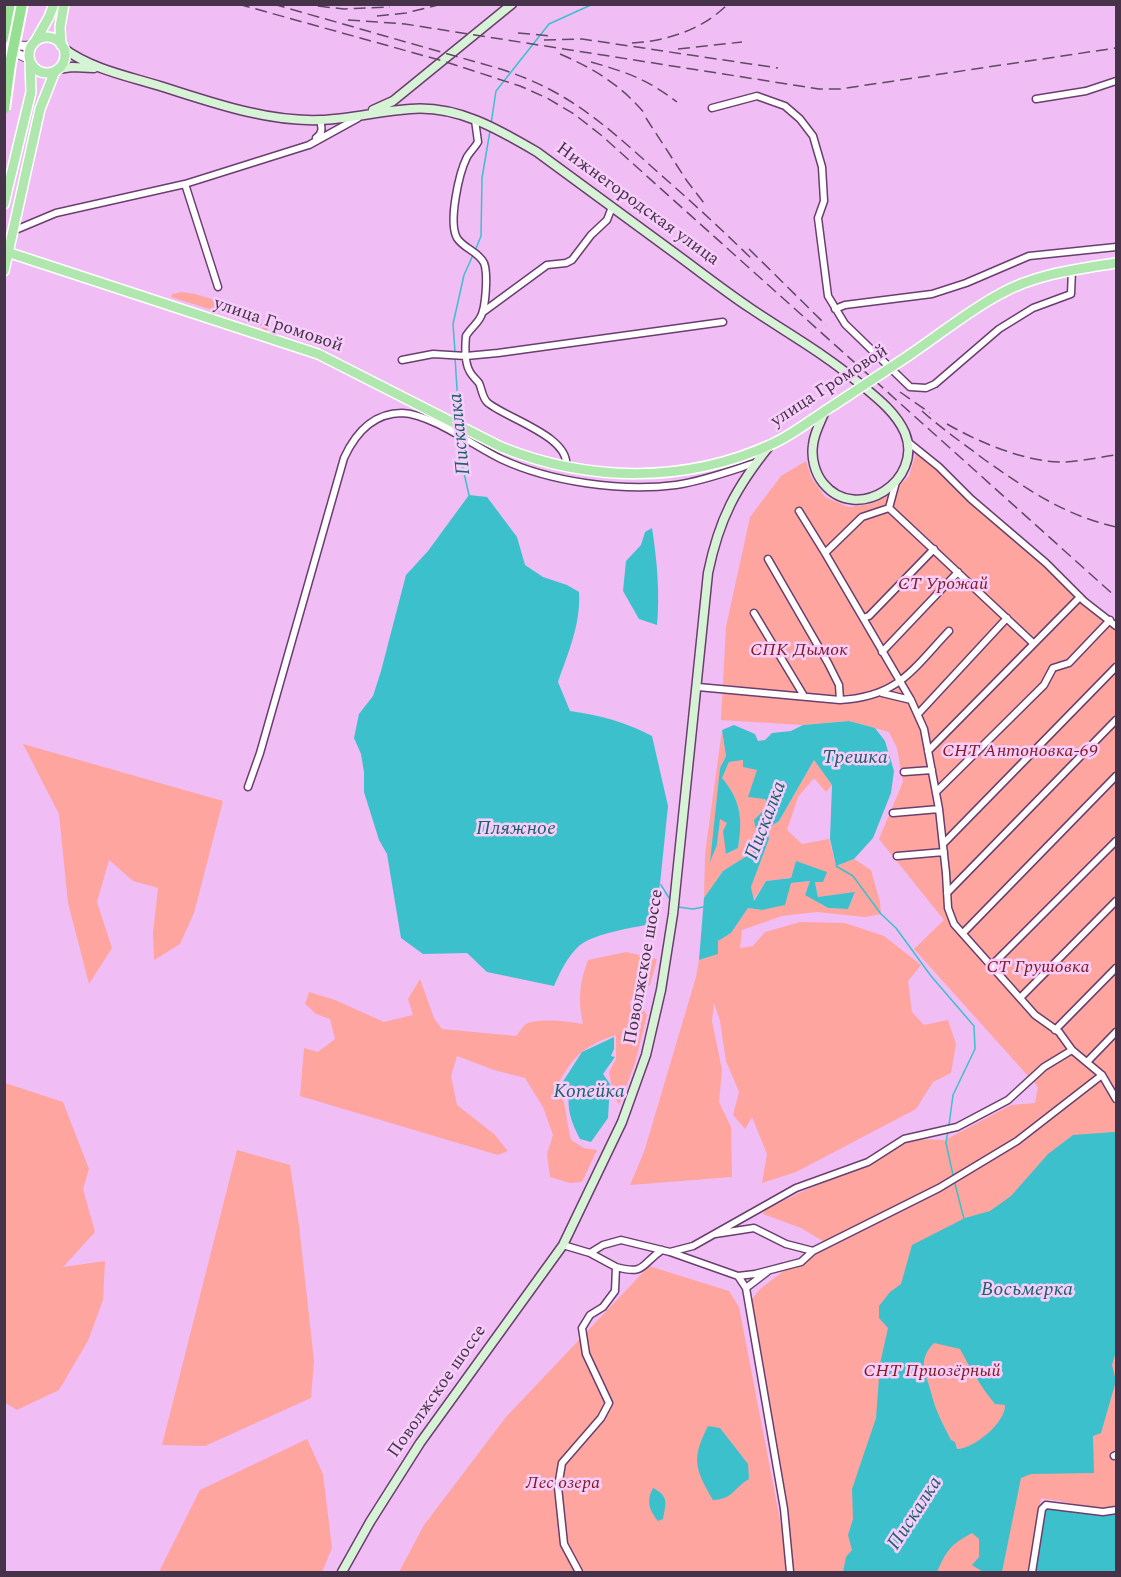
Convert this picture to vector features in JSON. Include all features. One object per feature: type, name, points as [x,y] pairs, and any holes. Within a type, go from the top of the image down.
[{"type":"highway","points":[[4,38],[12,4]]},
{"type":"highway","points":[[4,109],[22,4]]},
{"type":"main road","points":[[4,204],[31,92],[29,51],[50,17],[54,4]]},
{"type":"main road","points":[[4,270],[40,109],[44,95],[64,59],[60,27],[64,4]]},
{"type":"main road","points":[[367,113],[393,101],[512,4]]},
{"type":"main road","points":[[33,43],[41,38],[49,38],[56,40],[62,47]]},
{"type":"main road","name":"Нижнегородская улица","points":[[62,47],[73,56],[100,68],[223,105],[281,119],[320,120],[413,108],[436,109],[458,113],[500,130],[537,152],[749,308],[814,348],[848,373],[886,405],[904,431],[908,442]]},
{"type":"main road","points":[[29,61],[34,69],[41,72],[48,73],[57,70]]},
{"type":"main road","name":"Нижнегородская улица","points":[[57,70],[72,67],[100,68]]},
{"type":"main road","name":"улица Громовой","points":[[7,251],[85,279],[318,354],[527,458],[614,474],[689,470],[771,444],[797,430],[1001,293],[1040,278],[1116,263]]},
{"type":"main road","points":[[830,408],[812,446],[817,476],[838,497],[851,501],[865,500],[881,494],[896,481],[906,466],[908,442]]},
{"type":"main road","name":"Поволжское шоссе","points":[[342,1572],[370,1522],[420,1443],[563,1245],[622,1122],[646,1054],[661,990],[674,914],[708,573],[715,540],[728,508],[755,463],[771,444]]},
{"type":"street","points":[[4,46],[25,46],[33,43]]},
{"type":"street","points":[[4,46],[29,61]]},
{"type":"street","points":[[1036,99],[1086,91],[1116,81]]},
{"type":"street","points":[[712,108],[757,96],[785,106],[800,119],[813,136],[822,167],[824,201],[818,219],[828,296],[844,324],[910,387],[926,388],[935,384],[999,329],[1033,308],[1071,294],[1072,270]]},
{"type":"street","points":[[13,231],[56,213],[185,184],[309,145],[367,113]]},
{"type":"street","points":[[309,145],[320,135],[322,127],[320,120]]},
{"type":"street","points":[[475,120],[478,142],[467,157],[454,205],[452,222],[456,236],[462,244],[476,253],[484,264],[486,279],[483,312],[465,336],[469,371],[479,383],[487,403],[550,439],[562,450],[566,457],[566,467]]},
{"type":"street","points":[[185,184],[218,287]]},
{"type":"street","points":[[483,312],[547,265],[572,260],[591,235],[607,220],[612,207]]},
{"type":"street","points":[[835,309],[845,305],[932,294],[966,283],[1029,256],[1116,247]]},
{"type":"street","points":[[402,360],[433,354],[466,356],[723,322]]},
{"type":"street","points":[[248,787],[260,753],[344,458],[362,428],[391,414],[414,415],[518,466],[550,476],[613,485],[676,485],[755,463]]},
{"type":"street","points":[[908,442],[1038,556],[1080,597],[1116,626]]},
{"type":"street","points":[[889,507],[896,481]]},
{"type":"street","points":[[889,507],[1034,643]]},
{"type":"street","points":[[825,553],[862,517],[889,507]]},
{"type":"street","points":[[799,511],[911,700],[924,729],[939,809],[948,908],[954,924],[1035,1015],[1055,1030],[1072,1050],[1102,1075],[1116,1097]]},
{"type":"street","points":[[863,618],[870,616],[934,549]]},
{"type":"street","points":[[768,559],[828,663],[839,685],[840,700]]},
{"type":"street","points":[[882,652],[958,572]]},
{"type":"street","points":[[928,751],[1080,597]]},
{"type":"street","points":[[754,613],[804,696]]},
{"type":"street","points":[[918,714],[1007,618]]},
{"type":"street","points":[[936,792],[1044,685],[1053,668],[1069,663],[1110,620]]},
{"type":"street","points":[[698,687],[840,700],[859,699],[881,693],[900,683],[950,631]]},
{"type":"street","points":[[943,844],[1116,667]]},
{"type":"street","points":[[881,693],[911,700]]},
{"type":"street","points":[[947,893],[1116,720]]},
{"type":"street","points":[[904,772],[932,770]]},
{"type":"street","points":[[963,933],[1116,776]]},
{"type":"street","points":[[893,813],[939,809]]},
{"type":"street","points":[[991,966],[1116,841]]},
{"type":"street","points":[[897,856],[944,852]]},
{"type":"street","points":[[1020,998],[1116,901]]},
{"type":"street","points":[[1055,1030],[1116,968]]},
{"type":"street","points":[[1087,1062],[1116,1032]]},
{"type":"street","points":[[670,1252],[693,1246],[796,1188],[868,1162],[904,1139],[957,1127],[1008,1100],[1044,1067],[1072,1050]]},
{"type":"street","points":[[590,1253],[603,1245],[621,1240],[670,1252],[738,1276],[801,1262],[813,1251],[939,1188],[1017,1141],[1102,1075]]},
{"type":"street","points":[[711,1235],[754,1228],[786,1244],[813,1251]]},
{"type":"street","points":[[563,1245],[590,1253],[616,1267],[631,1271],[643,1268],[650,1258],[662,1250]]},
{"type":"street","points":[[579,1572],[564,1544],[558,1487],[562,1463],[601,1418],[609,1403],[586,1354],[582,1328],[591,1315],[603,1307],[615,1291],[616,1267]]},
{"type":"street","points":[[746,1288],[772,1269]]},
{"type":"street","points":[[738,1276],[746,1288],[784,1509],[790,1572]]},
{"type":"street","points":[[1032,1572],[1042,1509],[1046,1505],[1103,1512],[1116,1510]]},
{"type":"green space","points":[[182,292],[245,309],[268,327],[267,331],[262,329],[263,326],[171,297],[172,294]]},
{"type":"green space","points":[[917,450],[1070,586],[1116,623],[1116,1506],[1104,1509],[1041,1498],[1032,1572],[794,1572],[750,1302],[760,1289],[823,1241],[801,1228],[763,1214],[765,1210],[868,1163],[907,1139],[945,1140],[1011,1105],[1035,1103],[1038,1087],[914,949],[944,920],[879,839],[903,782],[897,748],[889,732],[849,721],[803,725],[721,720],[726,627],[750,517],[781,476],[806,461],[811,477],[825,497],[848,507],[871,504],[891,494],[909,476]]},
{"type":"green space","points":[[722,730],[726,756],[720,768],[711,859],[717,845],[720,818],[728,823],[727,854],[738,848],[740,819],[737,802],[722,778],[729,762],[744,760],[757,770],[765,799],[770,805],[757,834],[754,852],[723,871],[704,898],[705,854]]},
{"type":"green space","points":[[23,744],[223,801],[194,913],[180,944],[154,960],[153,933],[158,888],[133,881],[109,860],[97,902],[112,948],[89,984],[68,903],[59,814]]},
{"type":"green space","points":[[814,760],[832,785],[826,792],[814,778],[798,797],[787,830],[802,844],[829,839],[836,866],[854,859],[871,870],[881,914],[865,917],[817,912],[782,916],[742,930],[740,948],[753,946],[765,932],[800,922],[845,923],[884,936],[921,965],[908,981],[912,1012],[924,1025],[948,1020],[956,1044],[951,1073],[933,1082],[916,1109],[796,1172],[762,1183],[767,1154],[752,1117],[745,1129],[733,1115],[739,1092],[726,1061],[720,1021],[714,1003],[712,1021],[722,1070],[719,1102],[731,1127],[732,1177],[630,1185],[644,1152],[699,960],[718,954],[718,941],[731,933],[748,908],[762,910],[791,883],[811,881],[805,894],[827,908],[848,909],[855,893],[818,897],[815,881],[796,862],[791,878],[766,881],[753,901],[751,887],[769,839],[767,829],[779,821]]},
{"type":"green space","points":[[626,952],[657,959],[650,985],[635,993],[629,1004],[643,1009],[647,1015],[635,1063],[619,1105],[613,1094],[609,1072],[616,1059],[616,1035],[596,1043],[581,1053],[569,1066],[558,1084],[563,1097],[571,1140],[584,1148],[597,1150],[582,1182],[570,1183],[550,1177],[547,1154],[553,1135],[543,1107],[525,1078],[494,1070],[457,1056],[451,1076],[457,1105],[494,1134],[508,1151],[498,1155],[300,1096],[304,1048],[318,1052],[335,1039],[330,1019],[316,1014],[305,1004],[309,992],[335,1000],[384,1022],[413,1015],[408,999],[420,979],[434,1018],[442,1029],[516,1036],[525,1025],[537,1021],[583,1024],[580,992],[588,960]]},
{"type":"green space","points":[[5,1083],[63,1102],[89,1169],[83,1189],[95,1232],[63,1267],[105,1261],[103,1300],[88,1341],[59,1390],[17,1410],[4,1402]]},
{"type":"green space","points":[[237,1150],[290,1165],[314,1361],[311,1398],[205,1446],[162,1445]]},
{"type":"green space","name":"Лес озера","points":[[649,1266],[729,1291],[739,1307],[790,1572],[399,1572],[424,1525],[506,1417]]},
{"type":"green space","points":[[307,1439],[323,1474],[332,1548],[322,1572],[159,1572],[200,1490]]},
{"type":"water","name":"Пляжное","points":[[469,495],[487,497],[517,537],[525,565],[543,577],[567,585],[579,592],[576,627],[558,682],[570,711],[612,720],[652,736],[668,806],[660,884],[651,924],[586,941],[568,959],[554,986],[487,972],[467,953],[423,954],[401,938],[387,854],[379,840],[364,792],[361,754],[354,738],[359,714],[373,696],[381,671],[406,575],[428,551]]},
{"type":"water","points":[[652,528],[658,576],[657,625],[639,619],[623,591],[626,561],[641,545],[645,532]]},
{"type":"water","name":"Трешка","points":[[849,721],[875,728],[885,741],[894,771],[891,793],[873,838],[854,859],[836,866],[830,839],[832,785],[814,760],[779,821],[767,829],[769,839],[751,887],[754,901],[766,881],[791,878],[796,861],[827,872],[823,882],[815,882],[818,897],[855,892],[848,909],[828,908],[805,895],[810,881],[791,883],[785,905],[762,910],[748,908],[731,933],[718,941],[718,954],[699,960],[704,898],[723,871],[753,852],[751,840],[757,834],[754,820],[769,805],[765,799],[748,797],[757,770],[743,767],[743,760],[729,762],[722,778],[737,802],[740,819],[738,848],[726,854],[723,831],[727,823],[720,819],[717,845],[710,862],[720,768],[726,756],[722,730],[734,725],[755,734],[758,741],[765,740],[772,733],[791,731],[803,725]]},
{"type":"water","name":"Копейка","points":[[614,1037],[614,1049],[611,1056],[615,1057],[603,1074],[610,1084],[608,1118],[591,1142],[580,1139],[570,1116],[569,1091],[562,1083],[582,1052]]},
{"type":"water","name":"Восьмерка","points":[[1116,1133],[1116,1352],[1112,1365],[1116,1381],[1101,1433],[1093,1436],[1094,1473],[1031,1474],[1021,1478],[1002,1572],[983,1572],[972,1565],[979,1557],[979,1539],[972,1533],[950,1549],[937,1572],[843,1572],[846,1557],[852,1550],[848,1535],[853,1519],[852,1489],[876,1418],[880,1364],[888,1328],[879,1318],[879,1306],[890,1292],[901,1284],[912,1245],[965,1218],[990,1211],[1011,1196],[1048,1154],[1073,1135]],"holes":[[[934,1343],[960,1349],[995,1404],[1005,1405],[1000,1419],[988,1433],[972,1445],[957,1449],[940,1419],[924,1363],[925,1356]]]},
{"type":"water","points":[[708,1426],[720,1428],[748,1464],[749,1479],[725,1498],[713,1500],[702,1480],[697,1464],[699,1447]]},
{"type":"water","points":[[653,1488],[662,1494],[665,1500],[663,1519],[658,1521],[650,1505]]},
{"type":"water","points":[[1049,1509],[1104,1516],[1116,1514],[1116,1572],[1036,1572],[1043,1513]]},
{"type":"waterway","name":"Пискалка","points":[[491,124],[496,91],[549,24],[593,4]]},
{"type":"waterway","name":"Пискалка","points":[[475,251],[481,236],[482,178],[490,131]]},
{"type":"waterway","name":"Пискалка","points":[[455,352],[453,324],[464,275],[473,255]]},
{"type":"waterway","name":"Пискалка","points":[[455,357],[459,421]]},
{"type":"waterway","name":"Пискалка","points":[[460,438],[461,460],[469,495]]},
{"type":"waterway","name":"Пискалка","points":[[837,864],[836,866],[853,876],[881,914],[896,928],[931,976],[974,1026],[975,1049],[953,1095],[949,1125]]},
{"type":"waterway","name":"Пискалка","points":[[661,885],[671,901]]},
{"type":"waterway","name":"Пискалка","points":[[678,907],[693,909],[703,907]]},
{"type":"waterway","name":"Пискалка","points":[[948,1130],[946,1143],[953,1175]]},
{"type":"waterway","name":"Пискалка","points":[[954,1180],[964,1219]]},
{"type":"railway","points":[[238,4],[443,61],[520,86],[574,114],[601,135],[1116,597]]},
{"type":"railway","points":[[273,4],[497,68],[545,87],[604,125],[684,195],[752,259]]},
{"type":"railway","points":[[300,4],[344,9],[390,7]]},
{"type":"railway","points":[[377,16],[406,13],[442,4]]},
{"type":"railway","points":[[632,43],[671,37],[707,21],[728,4]]},
{"type":"railway","points":[[348,20],[405,24],[819,89],[840,89],[1116,48]]},
{"type":"railway","points":[[518,33],[552,36]]},
{"type":"railway","points":[[544,40],[582,39],[778,68]]},
{"type":"railway","points":[[678,49],[742,42]]},
{"type":"railway","points":[[560,54],[607,79],[627,95],[646,115]]},
{"type":"railway","points":[[591,62],[636,77],[656,87],[677,102]]},
{"type":"railway","points":[[646,118],[707,207]]},
{"type":"railway","points":[[749,249],[826,325]]},
{"type":"railway","points":[[900,392],[930,413]]},
{"type":"railway","points":[[922,411],[985,460],[1047,500],[1080,516],[1116,527]]},
{"type":"railway","points":[[947,424],[987,444],[1033,459],[1068,462],[1116,455]]},
{"type":"park label","name":"СТ Урожай","points":[[943,585]]},
{"type":"park label","name":"СПК Дымок","points":[[799,651]]},
{"type":"park label","name":"СНТ Антоновка-69","points":[[1020,752]]},
{"type":"park label","name":"СТ Грушовка","points":[[1038,968]]},
{"type":"park label","name":"СНТ Приозёрный","points":[[932,1372]]}]
